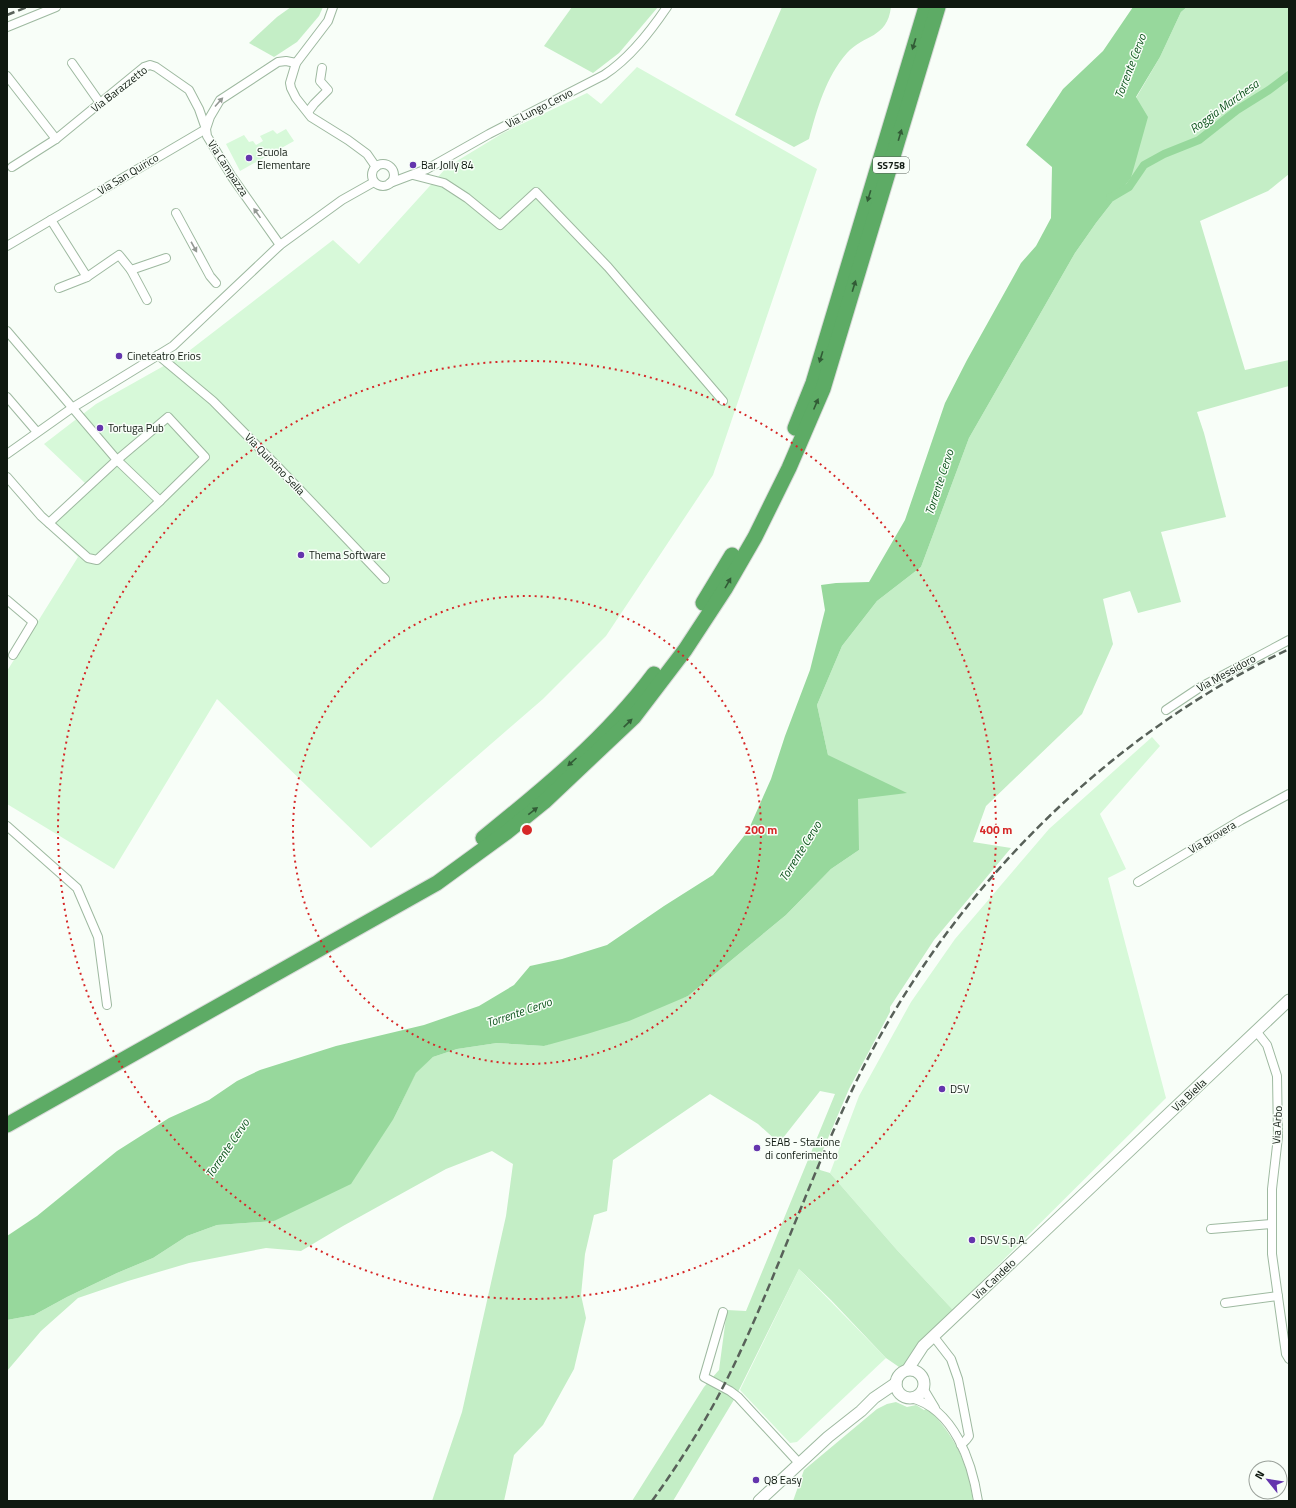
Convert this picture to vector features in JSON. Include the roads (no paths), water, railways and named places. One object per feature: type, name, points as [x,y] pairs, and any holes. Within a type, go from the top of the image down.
[{"type":"highway","name":"SS758","points":[[7,1115],[321,938],[431,878],[503,822],[604,733],[649,681],[677,644],[714,586],[751,523],[783,462],[812,383],[926,7]]},
{"type":"highway","name":"SS758","points":[[7,1125],[437,883],[507,832],[544,802],[634,717],[685,650],[725,589],[755,537],[789,468],[822,389],[938,7]]},
{"type":"street","points":[[7,27],[56,7]]},
{"type":"street","points":[[333,7],[328,21],[296,63],[290,83],[291,88],[296,98],[311,117],[348,140],[367,154],[376,167]]},
{"type":"street","name":"Via Lungo Cervo","points":[[390,183],[426,169],[489,134],[610,71],[628,57],[667,7]]},
{"type":"street","name":"Via Campazza","points":[[280,245],[232,177],[207,136],[206,128],[210,117],[220,100],[278,62],[286,61],[296,63]]},
{"type":"street","points":[[72,63],[100,103]]},
{"type":"street","name":"Via Barazzetto","points":[[12,167],[56,139],[144,67],[150,65],[156,67],[188,90],[194,98],[206,128]]},
{"type":"street","points":[[308,112],[328,90],[320,81],[322,68]]},
{"type":"street","points":[[7,76],[56,139]]},
{"type":"street","name":"Via San Quirico","points":[[7,246],[206,128]]},
{"type":"street","points":[[392,169],[394,175],[390,183],[380,186],[374,182],[372,172],[376,167],[382,164],[389,166],[403,179]]},
{"type":"street","points":[[413,175],[444,183],[467,198],[500,225],[536,192],[608,267],[723,400]]},
{"type":"street","points":[[8,451],[72,408],[173,346],[280,245],[342,200],[374,182]]},
{"type":"street","points":[[176,213],[210,276],[216,283]]},
{"type":"street","points":[[50,220],[87,277]]},
{"type":"street","points":[[59,288],[87,277],[119,255],[131,270],[147,300]]},
{"type":"street","points":[[131,270],[166,258]]},
{"type":"street","points":[[7,331],[117,460],[160,501]]},
{"type":"street","name":"Via Quintino Sella","points":[[158,355],[212,401],[386,579]]},
{"type":"street","points":[[7,397],[37,432]]},
{"type":"street","points":[[7,477],[49,523],[88,558],[97,560],[204,457],[168,417],[117,460],[49,523]]},
{"type":"street","points":[[7,600],[34,622],[13,655]]},
{"type":"street","name":"Via Messidoro","points":[[1166,710],[1199,688],[1289,640]]},
{"type":"street","name":"Via Brovera","points":[[1138,882],[1241,820],[1289,794]]},
{"type":"street","points":[[7,826],[77,888],[98,937],[107,1005]]},
{"type":"street","name":"Via Biella","points":[[1090,1190],[1289,1000]]},
{"type":"street","name":"Via Arbo","points":[[1256,1031],[1268,1045],[1277,1076],[1278,1137],[1272,1189],[1272,1254],[1286,1354],[1289,1359]]},
{"type":"street","name":"Via Candelo","points":[[908,1370],[923,1346],[1090,1190]]},
{"type":"street","points":[[1211,1229],[1271,1224]]},
{"type":"street","points":[[1225,1303],[1278,1296]]},
{"type":"street","points":[[722,1312],[704,1377],[730,1390],[738,1396],[799,1463]]},
{"type":"street","points":[[934,1336],[951,1360],[958,1380],[970,1440],[961,1445]]},
{"type":"street","name":"Via Candelo","points":[[922,1382],[920,1367],[922,1359],[934,1336]]},
{"type":"street","points":[[935,1409],[916,1371],[908,1370],[901,1372],[898,1375],[896,1383],[898,1391],[906,1396],[929,1404],[935,1409],[947,1423],[961,1445],[974,1480],[978,1501]]},
{"type":"street","points":[[861,1411],[881,1400],[919,1394],[922,1382]]},
{"type":"street","points":[[759,1501],[828,1437],[861,1411],[874,1398],[896,1383]]},
{"type":"water","name":"Torrente Cervo","points":[[1133,7],[1187,7],[1181,12],[1160,57],[1136,97],[1148,117],[1131,178],[1075,253],[969,438],[921,567],[877,601],[842,646],[817,705],[828,755],[907,793],[858,799],[859,850],[831,869],[786,915],[688,996],[629,1021],[544,1046],[497,1043],[457,1049],[433,1057],[416,1073],[394,1118],[351,1184],[274,1221],[217,1225],[187,1236],[153,1258],[117,1273],[34,1315],[7,1320],[7,1236],[37,1216],[117,1151],[169,1118],[209,1100],[237,1081],[260,1070],[336,1046],[424,1025],[479,1006],[514,985],[530,966],[562,959],[607,945],[713,875],[748,831],[771,779],[785,736],[810,670],[825,610],[821,585],[869,582],[905,520],[945,403],[1021,263],[1036,246],[1051,218],[1052,167],[1026,145],[1063,89],[1103,51]]},
{"type":"waterway","name":"Roggia Marchesa","points":[[1110,197],[1129,187],[1144,165],[1164,154],[1199,140],[1237,110],[1269,90],[1289,75]]},
{"type":"railway","points":[[7,15],[27,7]]},
{"type":"railway","points":[[652,1501],[696,1435],[725,1383],[749,1333],[817,1168],[846,1103],[883,1031],[926,962],[974,898],[1028,837],[1087,782],[1150,732],[1218,687],[1289,649]]},
{"type":"place","name":"Scuola Elementare","points":[[249,158]]},
{"type":"place","name":"Bar Jolly 84","points":[[413,165]]},
{"type":"place","name":"Cineteatro Erios","points":[[119,356]]},
{"type":"place","name":"Tortuga Pub","points":[[100,428]]},
{"type":"place","name":"Thema Software","points":[[301,555]]},
{"type":"place","name":"DSV","points":[[942,1089]]},
{"type":"place","name":"SEAB - Stazione di conferimento","points":[[757,1148]]},
{"type":"place","name":"DSV S.p.A.","points":[[972,1240]]},
{"type":"place","name":"Q8 Easy","points":[[756,1480]]}]
